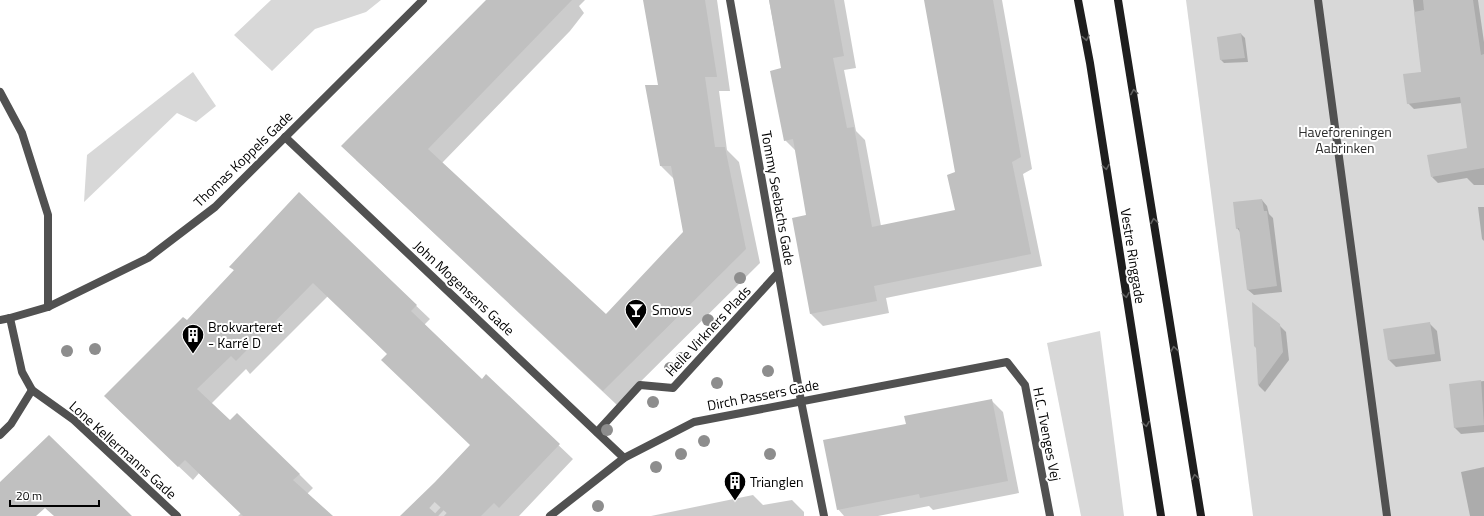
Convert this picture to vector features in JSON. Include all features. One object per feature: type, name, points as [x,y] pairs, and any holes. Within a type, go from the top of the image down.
[{"type":"main road","name":"Vestre Ringgade","points":[[1078,0],[1090,63],[1161,516]]},
{"type":"main road","name":"Vestre Ringgade","points":[[1118,0],[1201,516]]},
{"type":"street","name":"Thomas Koppels Gade","points":[[0,320],[48,307],[148,258],[215,207],[424,0]]},
{"type":"street","name":"Tommy Seebachs Gade","points":[[730,0],[801,401],[824,516]]},
{"type":"street","points":[[1318,0],[1387,516]]},
{"type":"street","points":[[0,92],[22,133],[48,215],[48,307]]},
{"type":"street","name":"John Mogensens Gade","points":[[285,137],[624,458]]},
{"type":"street","name":"Helle Virkners Plads","points":[[597,432],[640,385],[673,388],[778,273]]},
{"type":"street","points":[[0,435],[11,424],[32,390],[22,372],[10,318]]},
{"type":"street","name":"Dirch Passers Gade","points":[[550,516],[624,458],[694,422],[1007,362]]},
{"type":"street","name":"H.C. Tvenges Vej","points":[[1007,362],[1025,385],[1050,516]]},
{"type":"street","name":"Lone Kellermanns Gade","points":[[32,390],[74,420],[177,516]]},
{"type":"green space","points":[[271,0],[381,0],[366,12],[315,29],[272,71],[234,35]]},
{"type":"green space","name":"Haveforeningen Aabrinken","points":[[1186,0],[1484,0],[1484,516],[1253,516]]},
{"type":"green space","points":[[193,72],[216,106],[196,122],[177,113],[84,202],[87,155]]},
{"type":"green space","points":[[1100,331],[1124,516],[1081,516],[1047,343]]},
{"type":"building","points":[[486,0],[572,0],[428,149],[606,314],[683,232],[671,166],[660,166],[645,85],[658,85],[643,0],[705,0],[717,77],[705,77],[715,147],[725,147],[746,249],[603,391],[341,146]]},
{"type":"building","points":[[769,0],[834,0],[844,56],[833,58],[847,128],[854,127],[872,227],[955,210],[947,175],[955,172],[924,0],[993,0],[1021,157],[1012,162],[1031,254],[874,286],[877,301],[810,314],[792,218],[806,215],[793,139],[784,141],[770,71],[781,68]]},
{"type":"building","points":[[1423,0],[1473,0],[1481,55],[1484,54],[1484,168],[1431,177],[1427,155],[1467,148],[1460,97],[1407,104],[1403,74],[1421,72],[1414,12],[1424,10]]},
{"type":"building","points":[[1241,33],[1245,58],[1220,60],[1217,37]]},
{"type":"building","name":"Brokvarteret - Karré D","points":[[299,192],[417,305],[411,311],[482,379],[486,374],[560,444],[499,508],[494,503],[481,516],[400,516],[470,445],[381,360],[387,354],[313,283],[236,361],[231,356],[197,389],[230,420],[237,413],[300,474],[293,480],[333,516],[243,516],[185,460],[178,467],[104,396],[183,317],[187,320],[234,270],[229,267]]},
{"type":"building","points":[[1262,199],[1264,211],[1267,211],[1277,286],[1247,290],[1239,228],[1236,229],[1233,202]]},
{"type":"building","points":[[1252,302],[1280,324],[1283,352],[1258,386],[1256,348],[1254,346]]},
{"type":"building","points":[[1430,322],[1435,354],[1388,360],[1383,329]]},
{"type":"building","points":[[1481,380],[1484,425],[1454,428],[1449,384]]},
{"type":"building","points":[[992,399],[1008,481],[920,498],[919,494],[837,510],[823,440],[906,424],[904,416]]},
{"type":"building","points":[[49,435],[132,516],[54,516],[45,508],[36,516],[0,516],[0,482]]},
{"type":"tunnel","points":[[432,505],[444,516]]},
{"type":"place","name":"Smovs","points":[[636,330]]},
{"type":"place","name":"Brokvarteret - Karré D","points":[[193,354]]},
{"type":"place","name":"Trianglen","points":[[735,502]]}]
